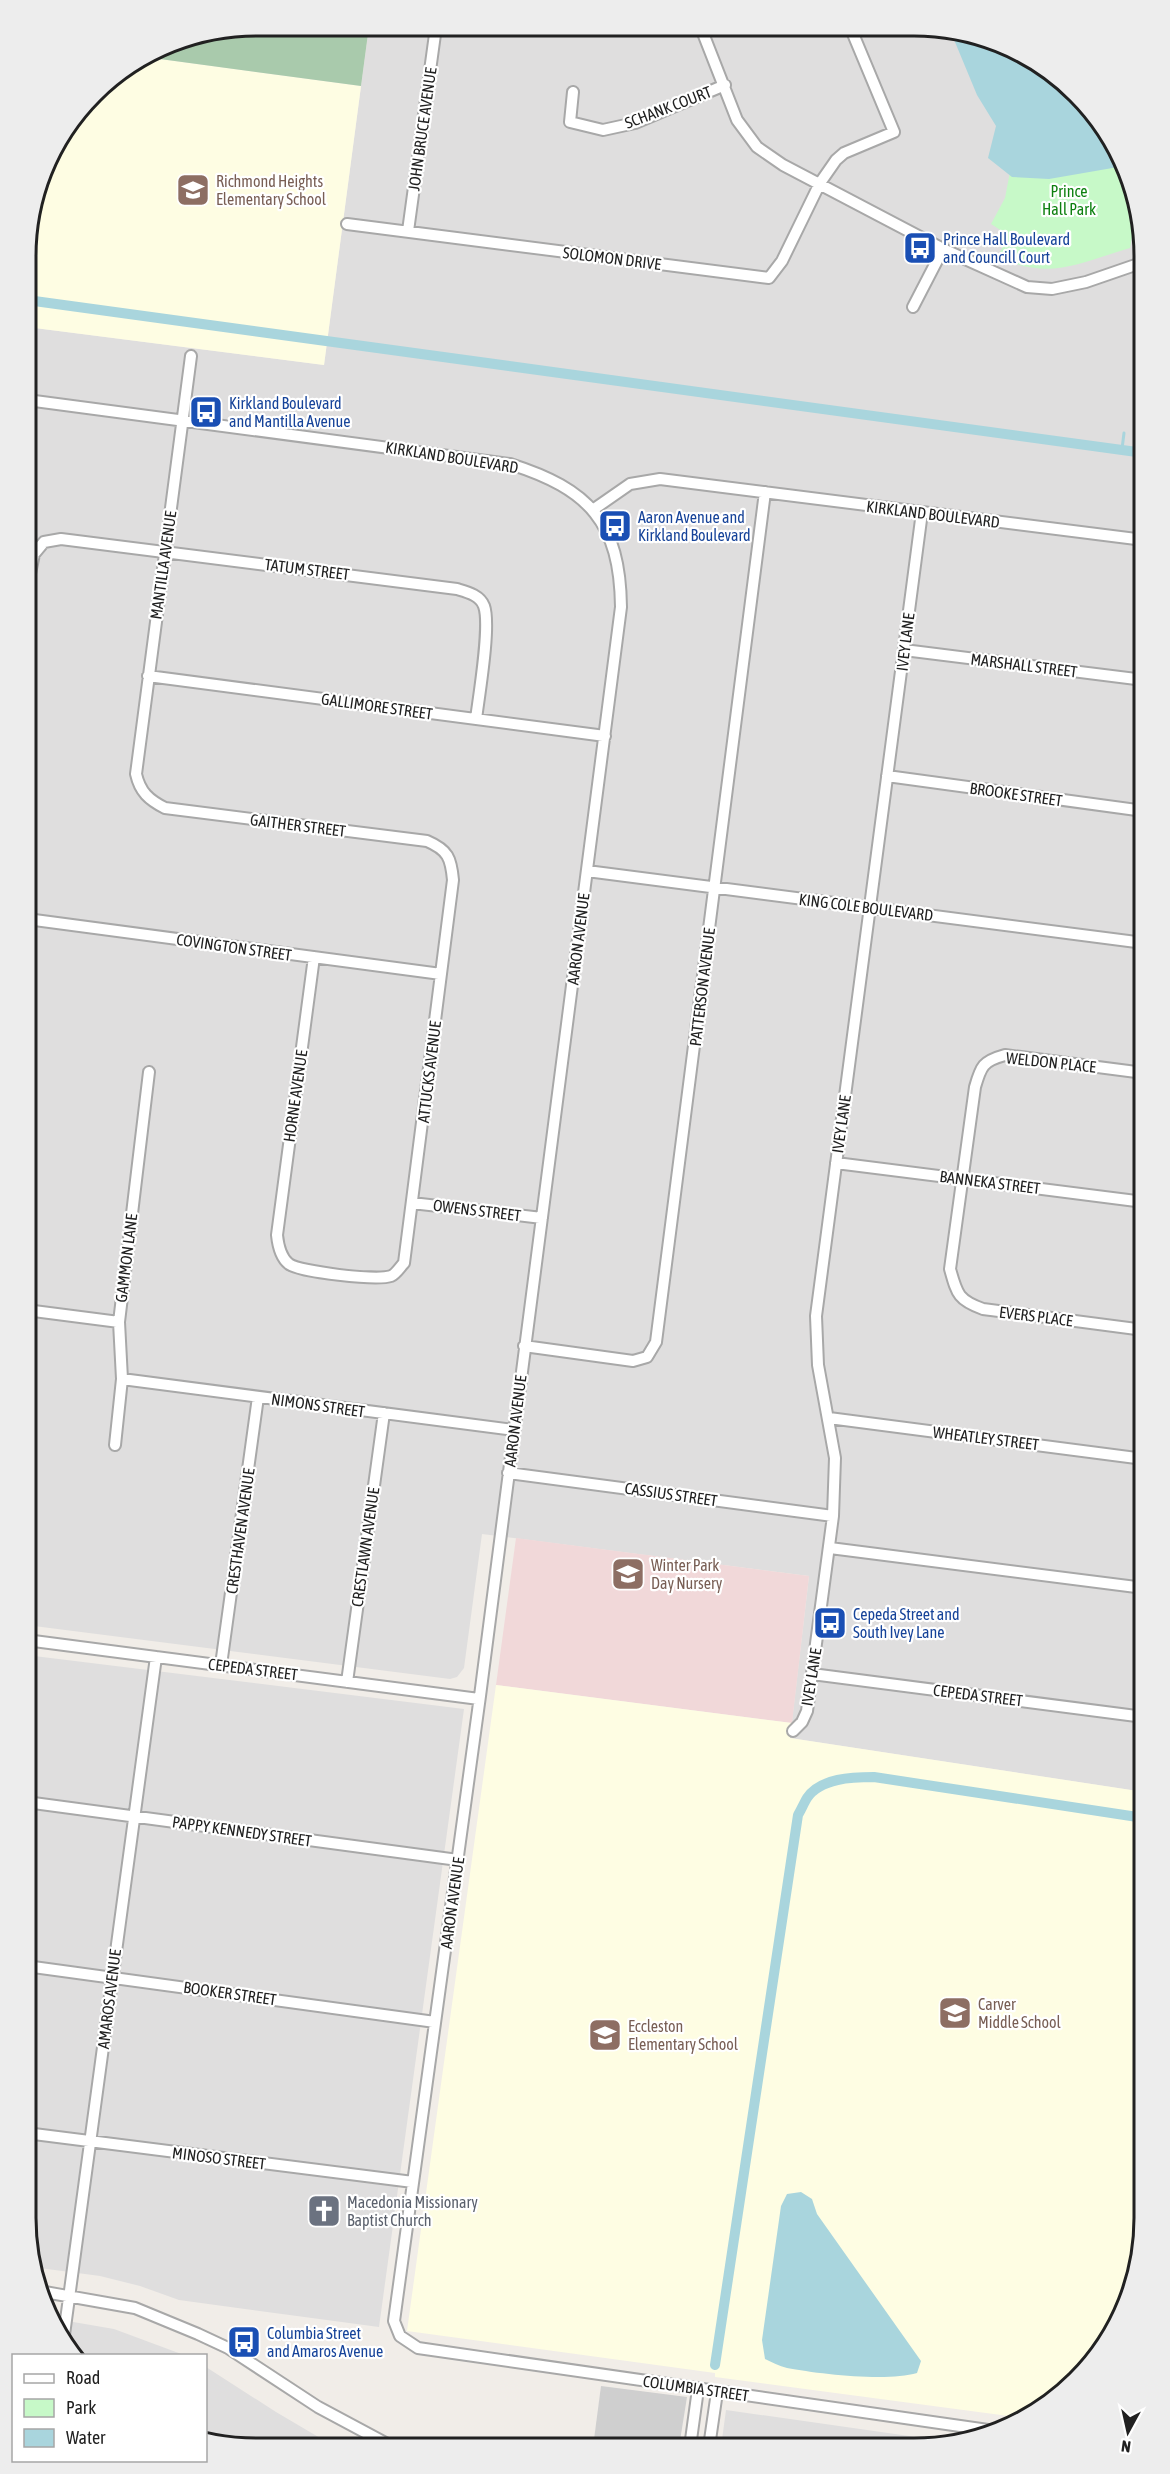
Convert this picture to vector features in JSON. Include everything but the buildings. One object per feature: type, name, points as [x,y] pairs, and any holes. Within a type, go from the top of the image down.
[{"type":"street","name":"JOHN BRUCE AVENUE","points":[[408,231],[435,36]]},
{"type":"street","points":[[704,36],[737,120],[757,147],[783,165],[943,249],[1027,287],[1052,289],[1086,282],[1134,265]]},
{"type":"street","points":[[820,183],[836,160],[844,153],[894,132],[854,36]]},
{"type":"street","name":"SCHANK COURT","points":[[573,92],[570,122],[603,130],[635,123],[724,85]]},
{"type":"street","name":"SOLOMON DRIVE","points":[[347,224],[769,278],[782,261],[820,183]]},
{"type":"street","points":[[913,307],[943,249]]},
{"type":"street","name":"MANTILLA AVENUE","points":[[136,774],[191,356]]},
{"type":"street","name":"KIRKLAND BOULEVARD","points":[[36,401],[510,464],[540,473],[571,491],[594,509],[630,484],[660,479],[1134,539]]},
{"type":"street","name":"PATTERSON AVENUE","points":[[524,1347],[633,1361],[647,1357],[656,1342],[765,492]]},
{"type":"street","name":"AARON AVENUE","points":[[400,2336],[394,2321],[458,1860],[621,607],[621,581],[616,550],[594,509]]},
{"type":"street","name":"IVEY LANE","points":[[793,1731],[802,1722],[807,1711],[833,1516],[835,1458],[818,1365],[816,1316],[922,512]]},
{"type":"street","name":"TATUM STREET","points":[[36,552],[44,542],[61,539],[457,589],[476,595],[484,604],[487,624],[476,719]]},
{"type":"street","name":"MARSHALL STREET","points":[[903,650],[1134,679]]},
{"type":"street","name":"GALLIMORE STREET","points":[[148,676],[605,736]]},
{"type":"street","name":"GAITHER STREET","points":[[136,774],[139,788],[151,801],[165,808],[427,841],[442,847],[452,863],[453,880]]},
{"type":"street","name":"BROOKE STREET","points":[[887,776],[1134,810]]},
{"type":"street","name":"KING COLE BOULEVARD","points":[[587,870],[1134,942]]},
{"type":"street","name":"ATTUCKS AVENUE","points":[[404,1263],[453,880]]},
{"type":"street","name":"COVINGTON STREET","points":[[36,920],[441,974]]},
{"type":"street","name":"HORNE AVENUE","points":[[314,957],[277,1235],[279,1250],[288,1263],[300,1269],[376,1278],[393,1276],[404,1263]]},
{"type":"street","name":"WELDON PLACE","points":[[950,1269],[975,1087],[980,1069],[990,1059],[1005,1055],[1134,1072]]},
{"type":"street","name":"GAMMON LANE","points":[[115,1445],[122,1379],[119,1322],[149,1072]]},
{"type":"street","name":"BANNEKA STREET","points":[[836,1162],[1134,1201]]},
{"type":"street","name":"OWENS STREET","points":[[412,1203],[542,1218]]},
{"type":"street","name":"EVERS PLACE","points":[[950,1269],[957,1292],[965,1303],[983,1309],[1134,1329]]},
{"type":"street","points":[[36,1311],[119,1322]]},
{"type":"street","name":"NIMONS STREET","points":[[122,1379],[514,1430]]},
{"type":"street","name":"CRESTHAVEN AVENUE","points":[[221,1665],[258,1397]]},
{"type":"street","name":"CRESTLAWN AVENUE","points":[[347,1682],[384,1413]]},
{"type":"street","name":"WHEATLEY STREET","points":[[829,1418],[1134,1458]]},
{"type":"street","name":"CASSIUS STREET","points":[[508,1473],[833,1516]]},
{"type":"street","points":[[830,1548],[1134,1586]]},
{"type":"street","name":"CEPEDA STREET","points":[[36,1641],[479,1699]]},
{"type":"street","name":"AMAROS AVENUE","points":[[65,2328],[156,1657]]},
{"type":"street","name":"CEPEDA STREET","points":[[812,1674],[1134,1716]]},
{"type":"street","name":"PAPPY KENNEDY STREET","points":[[36,1803],[458,1860]]},
{"type":"street","name":"BOOKER STREET","points":[[36,1967],[435,2022]]},
{"type":"street","name":"MINOSO STREET","points":[[36,2134],[413,2182]]},
{"type":"street","points":[[49,2292],[135,2308],[228,2348],[318,2407],[376,2438]]},
{"type":"street","name":"COLUMBIA STREET","points":[[400,2336],[418,2348],[978,2429]]},
{"type":"street","points":[[691,2438],[698,2389]]},
{"type":"street","points":[[710,2438],[717,2392]]},
{"type":"shaded area","points":[[241,36],[368,36],[361,86],[158,59],[199,43]]},
{"type":"shaded area","points":[[368,36],[929,36],[957,40],[1012,59],[1048,81],[1080,111],[1105,146],[1127,199],[1134,241],[1134,1790],[790,1738],[809,1576],[482,1534],[464,1668],[457,1677],[450,1679],[36,1626],[36,328],[324,365]]},
{"type":"shaded area","name":"Richmond Heights Elementary School","points":[[158,59],[361,86],[324,365],[36,328],[36,241],[43,199],[53,172],[65,146],[90,111],[111,90],[146,65]]},
{"type":"shaded area","points":[[516,1538],[809,1576],[792,1723],[496,1685]]},
{"type":"shaded area","points":[[36,1656],[464,1709],[379,2327],[179,2300],[140,2286],[100,2276],[42,2268],[36,2233]]},
{"type":"shaded area","points":[[496,1685],[792,1723],[790,1738],[1134,1790],[1134,2233],[1127,2275],[1105,2328],[1080,2363],[1048,2393],[1009,2416],[715,2377],[715,2373],[407,2331]]},
{"type":"shaded area","points":[[61,2320],[114,2329],[181,2354],[83,2354]]},
{"type":"shaded area","points":[[207,2368],[320,2438],[241,2438],[207,2433]]},
{"type":"shaded area","points":[[601,2386],[687,2397],[680,2438],[594,2438]]},
{"type":"shaded area","points":[[726,2410],[923,2438],[914,2438],[722,2438]]},
{"type":"green space","name":"Prince Hall Park","points":[[1018,130],[1101,140],[1111,158],[1127,199],[1133,233],[1130,248],[1080,264],[1049,269],[1033,268],[998,257],[1008,235],[991,224],[1005,198]]},
{"type":"water","points":[[954,40],[971,43],[1012,59],[1048,81],[1070,100],[1089,122],[1105,146],[1115,168],[1049,179],[1012,177],[988,158],[996,126],[977,95]]},
{"type":"water","points":[[801,2192],[812,2199],[817,2214],[921,2361],[917,2373],[889,2377],[834,2375],[787,2368],[765,2359],[762,2340],[781,2206],[787,2194]]},
{"type":"waterway","points":[[36,301],[1134,452]]},
{"type":"waterway","points":[[1122,449],[1124,433]]},
{"type":"waterway","points":[[715,2365],[798,1815],[807,1798],[813,1791],[828,1783],[847,1778],[874,1777],[1134,1816]]},
{"type":"place","name":"Richmond Heights Elementary School","points":[[193,190]]},
{"type":"place","name":"Prince Hall Boulevard and Councill Court","points":[[920,248]]},
{"type":"place","name":"Kirkland Boulevard and Mantilla Avenue","points":[[206,412]]},
{"type":"place","name":"Aaron Avenue and Kirkland Boulevard","points":[[615,526]]},
{"type":"place","name":"Winter Park Day Nursery","points":[[628,1574]]},
{"type":"place","name":"Cepeda Street and South Ivey Lane","points":[[830,1623]]},
{"type":"place","name":"Carver Middle School","points":[[955,2013]]},
{"type":"place","name":"Eccleston Elementary School","points":[[605,2035]]},
{"type":"place","name":"Macedonia Missionary Baptist Church","points":[[324,2211]]},
{"type":"place","name":"Columbia Street and Amaros Avenue","points":[[244,2342]]}]
